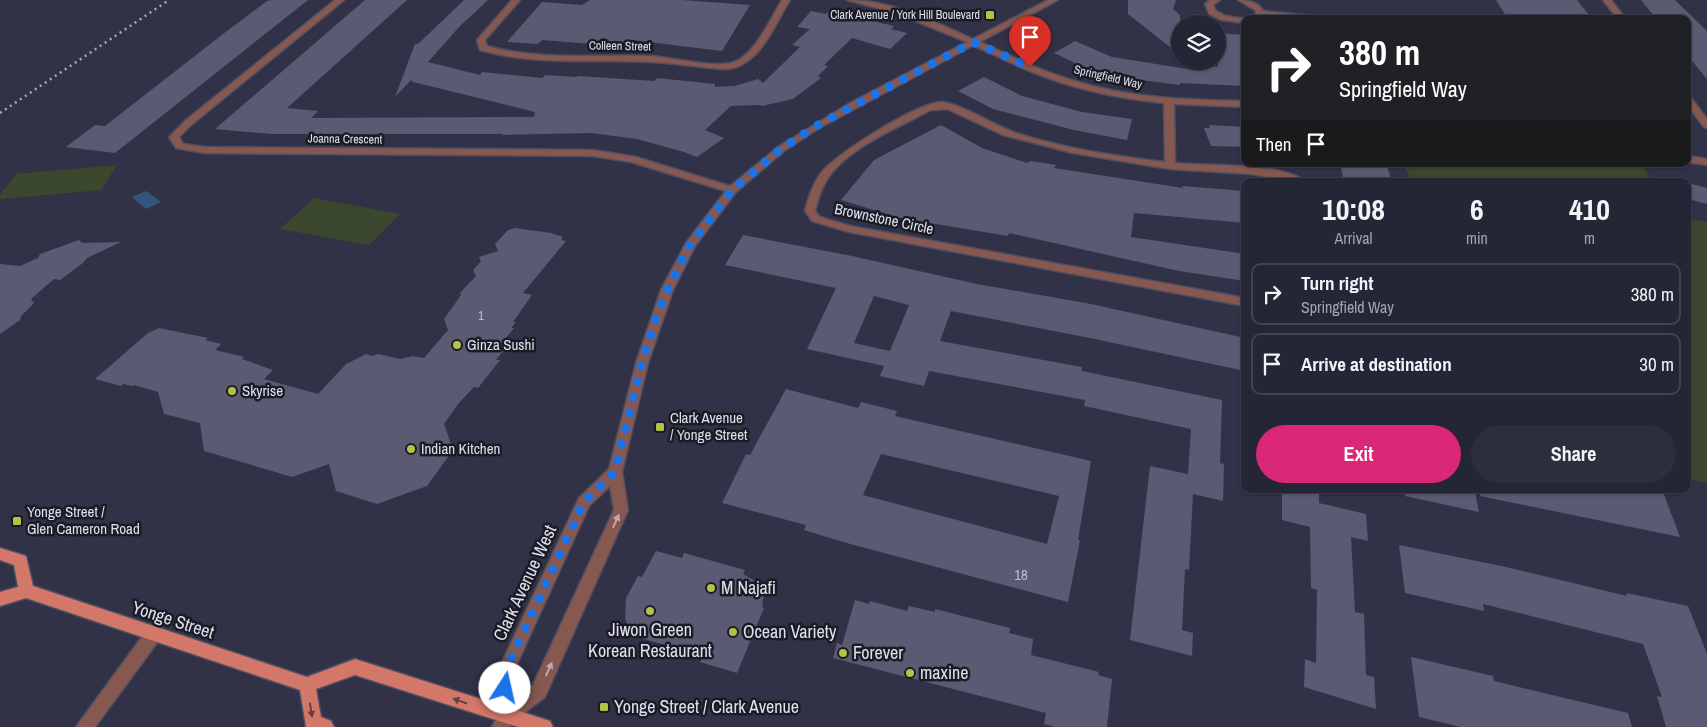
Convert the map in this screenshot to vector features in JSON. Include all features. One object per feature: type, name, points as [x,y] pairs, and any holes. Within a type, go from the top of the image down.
[{"type":"main road","points":[[0,554],[21,561],[26,591],[0,599]]},
{"type":"main road","name":"Yonge Street","points":[[26,591],[307,685]]},
{"type":"main road","points":[[325,727],[313,723],[307,685],[355,667],[503,722],[544,727]]},
{"type":"street","name":"Joanna Crescent","points":[[340,0],[188,123],[174,137],[179,146],[204,150],[592,153],[632,160],[732,190]]},
{"type":"street","name":"Colleen Street","points":[[516,0],[481,40],[483,48],[513,56],[651,59],[720,66],[735,64],[749,57],[786,0]]},
{"type":"street","name":"Springfield Way","points":[[851,0],[908,12],[1049,76],[1114,93],[1169,101],[1241,104]]},
{"type":"street","points":[[503,722],[539,692],[621,510],[615,472],[642,363],[667,290],[690,245],[732,190],[781,149],[816,126],[1054,0]]},
{"type":"street","points":[[1216,0],[1209,4],[1209,8],[1216,15],[1241,21]]},
{"type":"street","points":[[1242,0],[1255,5],[1257,15]]},
{"type":"street","points":[[1607,0],[1619,15]]},
{"type":"street","points":[[1169,101],[1170,166]]},
{"type":"street","name":"Brownstone Circle","points":[[1241,301],[849,229],[816,219],[810,211],[814,195],[825,175],[845,156],[928,108],[940,104],[949,106],[1013,136],[1090,154],[1170,166],[1256,170],[1282,174],[1292,178]]},
{"type":"street","points":[[1691,104],[1707,124]]},
{"type":"street","points":[[1691,159],[1707,162]]},
{"type":"street","name":"Clark Avenue West","points":[[503,722],[504,674],[584,502],[615,472]]},
{"type":"street","points":[[85,727],[153,635]]},
{"type":"green space","points":[[117,165],[101,190],[0,199],[0,195],[16,174]]},
{"type":"green space","points":[[1405,167],[1643,167],[1651,178],[1410,178]]},
{"type":"green space","points":[[314,198],[400,214],[369,245],[280,229]]},
{"type":"green space","points":[[1691,219],[1707,222],[1707,483],[1691,480]]},
{"type":"water","points":[[146,191],[161,202],[146,209],[132,197]]},
{"type":"building","points":[[308,0],[115,153],[66,147],[95,125],[105,126],[223,34],[267,1]]},
{"type":"building","points":[[365,0],[407,0],[287,108],[318,111],[311,118],[534,117],[535,112],[411,80],[395,97],[415,44],[418,44],[464,0],[488,0],[460,26],[428,62],[480,75],[482,72],[542,78],[545,75],[654,81],[657,78],[715,84],[715,87],[735,86],[758,79],[763,83],[800,47],[792,45],[810,29],[797,27],[811,11],[879,20],[877,22],[894,26],[891,29],[907,33],[890,49],[852,38],[824,65],[828,66],[818,76],[821,78],[793,99],[762,106],[731,106],[705,130],[724,138],[697,157],[637,139],[591,133],[502,135],[271,134],[215,129]]},
{"type":"building","points":[[590,0],[682,0],[750,5],[722,51],[632,40],[630,44],[595,41],[592,44],[542,40],[538,44],[507,42],[542,2],[582,5]]},
{"type":"building","points":[[1128,0],[1176,0],[1173,9],[1180,15],[1171,15],[1171,48],[1128,14]]},
{"type":"building","points":[[1496,0],[1577,0],[1589,15],[1505,15]]},
{"type":"building","points":[[1641,0],[1675,0],[1690,15],[1653,15]]},
{"type":"building","points":[[1691,16],[1707,31],[1707,79],[1691,60]]},
{"type":"building","points":[[1226,34],[1241,35],[1241,86],[1180,83],[1180,85],[1118,77],[1073,64],[1075,63],[1054,53],[1075,41],[1112,57],[1171,66],[1171,70],[1200,71],[1199,70],[1226,70]]},
{"type":"building","points":[[984,77],[1022,96],[1082,112],[1132,119],[1127,140],[1074,130],[993,109],[958,91]]},
{"type":"building","points":[[941,125],[982,148],[1027,163],[1031,161],[1056,165],[1054,168],[1183,188],[1182,186],[1241,191],[1241,223],[1134,213],[1131,237],[1241,253],[1241,280],[1179,271],[1009,233],[1008,236],[900,218],[841,200],[874,160]]},
{"type":"building","points":[[1209,125],[1241,127],[1241,147],[1211,146],[1204,128],[1210,128]]},
{"type":"building","points":[[1341,167],[1387,167],[1391,178],[1343,178]]},
{"type":"building","points":[[1691,184],[1707,188],[1707,204],[1691,200]]},
{"type":"building","points":[[515,228],[551,233],[563,237],[561,240],[566,241],[523,293],[532,295],[513,322],[516,322],[511,328],[514,328],[500,345],[507,346],[496,360],[500,360],[478,388],[474,387],[458,404],[444,424],[453,450],[427,486],[377,504],[336,491],[329,464],[292,477],[204,451],[200,423],[164,414],[158,392],[134,385],[123,384],[121,386],[95,379],[148,333],[159,328],[208,338],[205,340],[221,344],[215,350],[244,357],[242,359],[273,370],[264,379],[318,394],[346,364],[366,354],[372,356],[378,354],[401,359],[413,356],[424,358],[448,330],[444,319],[461,295],[460,293],[476,276],[473,270],[481,261],[479,257],[498,251],[495,244],[508,230]]},
{"type":"building","points":[[743,235],[852,256],[977,284],[1091,304],[1241,337],[1241,370],[951,311],[940,341],[1082,367],[1082,371],[1222,400],[1220,463],[1224,464],[1223,501],[1193,494],[1189,570],[1185,569],[1182,630],[1193,633],[1192,656],[1130,640],[1150,466],[1188,474],[1191,429],[1084,406],[1085,400],[929,371],[924,386],[880,376],[884,366],[807,349],[836,288],[725,265]],"holes":[[[874,296],[909,305],[890,351],[854,343]]]},
{"type":"building","points":[[79,240],[82,243],[121,242],[87,258],[60,280],[54,279],[31,299],[34,303],[21,316],[20,320],[0,334],[0,264],[20,266],[38,258],[40,254]]},
{"type":"building","points":[[786,389],[858,408],[861,402],[897,411],[895,416],[1091,461],[1078,540],[1080,540],[1068,602],[843,542],[804,530],[806,525],[722,503],[746,454],[750,455]],"holes":[[[881,454],[1059,496],[1047,544],[863,495]]]},
{"type":"building","points":[[1282,493],[1319,493],[1319,503],[1366,514],[1368,541],[1351,537],[1355,612],[1364,614],[1366,675],[1374,677],[1376,709],[1304,687],[1305,659],[1316,663],[1317,590],[1311,588],[1310,527],[1282,520]]},
{"type":"building","points":[[1405,493],[1475,493],[1479,512],[1405,496]]},
{"type":"building","points":[[1480,493],[1663,493],[1680,537],[1480,496]]},
{"type":"building","points":[[1399,545],[1506,567],[1627,596],[1626,593],[1688,606],[1707,654],[1707,727],[1666,727],[1657,696],[1662,697],[1643,644],[1483,604],[1484,611],[1405,593]]},
{"type":"building","points":[[656,551],[682,558],[684,553],[745,570],[743,574],[762,585],[764,592],[762,607],[764,608],[737,673],[700,662],[703,656],[637,637],[629,629],[625,618],[626,598],[638,576],[642,577]]},
{"type":"building","points":[[855,600],[869,604],[870,601],[907,611],[909,606],[935,612],[935,609],[1010,628],[1009,633],[1033,639],[1031,655],[1099,672],[1098,675],[1112,679],[1107,727],[1055,727],[1044,724],[1046,713],[833,658],[837,643],[842,645]]},
{"type":"building","points":[[1411,657],[1493,676],[1494,681],[1628,713],[1632,727],[1461,727],[1419,717]]},
{"type":"railway","points":[[0,113],[169,0]]},
{"type":"place","name":"Clark Avenue / York Hill Boulevard","points":[[990,15]]},
{"type":"place","name":"Ginza Sushi","points":[[457,345]]},
{"type":"place","name":"Skyrise","points":[[232,391]]},
{"type":"place","name":"Clark Avenue / Yonge Street","points":[[660,427]]},
{"type":"place","name":"Indian Kitchen","points":[[411,449]]},
{"type":"place","name":"Yonge Street / Glen Cameron Road","points":[[17,521]]},
{"type":"place","name":"M Najafi","points":[[711,588]]},
{"type":"place","name":"Jiwon Green Korean Restaurant","points":[[650,611]]},
{"type":"place","name":"Ocean Variety","points":[[733,632]]},
{"type":"place","name":"Forever","points":[[843,653]]},
{"type":"place","name":"maxine","points":[[910,673]]},
{"type":"place","name":"Yonge Street / Clark Avenue","points":[[604,707]]},
{"type":"route","points":[[505,688],[504,674],[584,502],[615,472],[642,363],[667,290],[690,245],[732,190],[781,149],[816,126],[973,42],[1030,67]]}]
